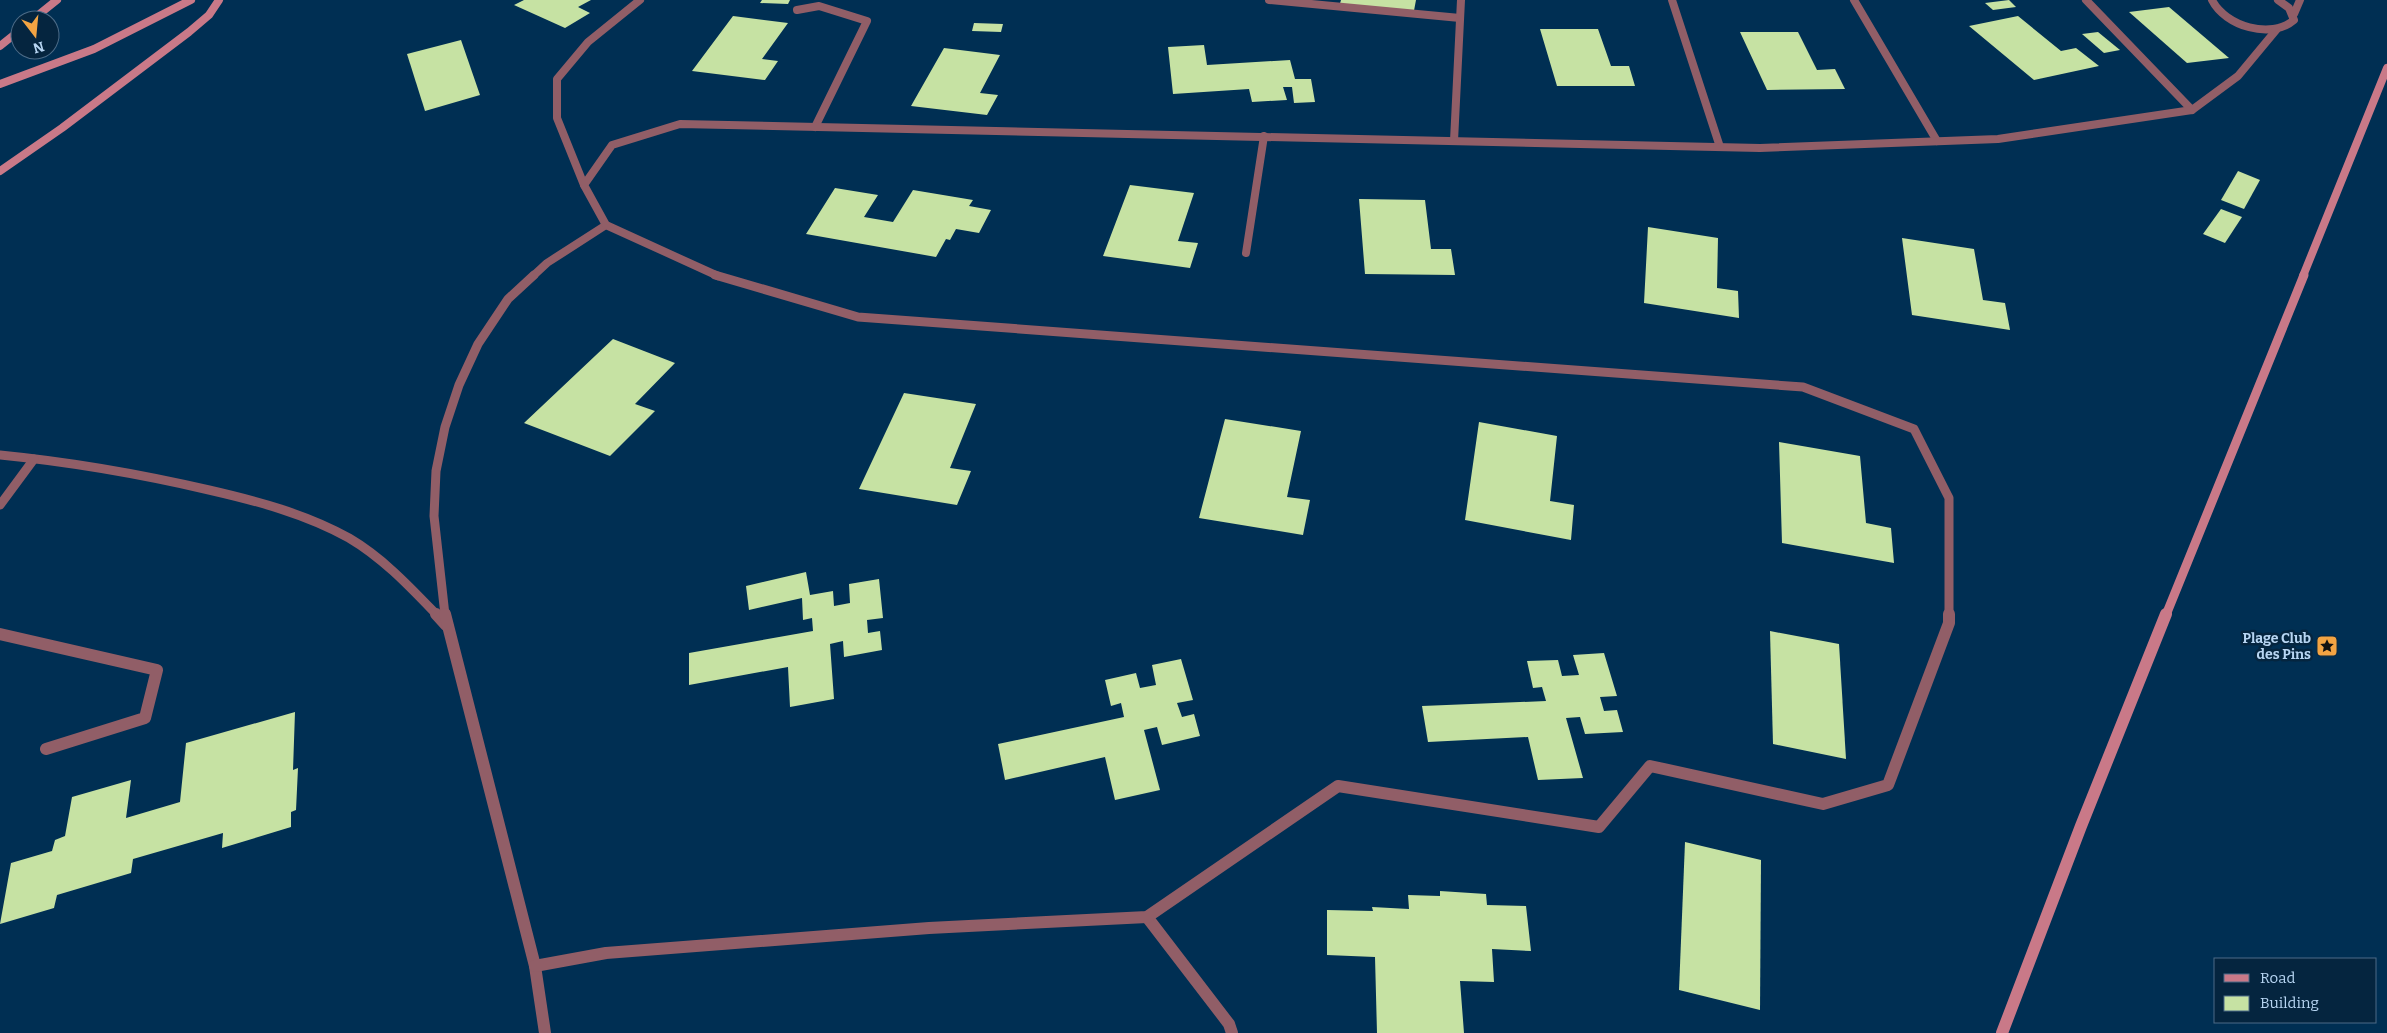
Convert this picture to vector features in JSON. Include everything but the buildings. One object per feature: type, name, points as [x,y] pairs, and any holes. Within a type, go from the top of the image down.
[{"type":"main road","points":[[44,10],[56,0]]},
{"type":"main road","points":[[1,84],[94,49],[191,0]]},
{"type":"main road","points":[[0,171],[62,128],[189,32],[209,16],[219,0]]},
{"type":"main road","points":[[0,46],[10,38]]},
{"type":"main road","points":[[2002,1033],[2085,817],[2387,68]]},
{"type":"street","points":[[535,966],[606,953],[929,928],[1148,917],[1338,786],[1599,826],[1650,766],[1823,804],[1888,785],[1949,623],[1948,498],[1914,429],[1804,387],[858,317],[718,276],[606,225],[584,185],[557,118],[557,79],[588,42],[640,0]]},
{"type":"street","points":[[1269,0],[1460,18]]},
{"type":"street","points":[[1454,141],[1461,0]]},
{"type":"street","points":[[1672,0],[1720,147]]},
{"type":"street","points":[[1854,0],[1937,141]]},
{"type":"street","points":[[2086,0],[2192,110]]},
{"type":"street","points":[[2212,0],[2217,10],[2238,23],[2251,27],[2278,29],[2292,24],[2300,0]]},
{"type":"street","points":[[2278,0],[2294,14]]},
{"type":"street","points":[[797,10],[819,6],[867,21],[815,127]]},
{"type":"street","points":[[584,185],[612,145],[680,124],[1760,148],[1998,139],[2192,110],[2238,76],[2278,29]]},
{"type":"street","points":[[1246,253],[1264,136]]},
{"type":"street","points":[[545,1033],[535,966],[446,625],[434,516],[436,471],[444,427],[459,384],[478,344],[508,299],[547,263],[606,225]]},
{"type":"street","points":[[0,456],[108,469],[182,484],[293,512],[329,528],[366,549],[398,574],[446,625]]},
{"type":"street","points":[[0,505],[34,459]]},
{"type":"street","points":[[0,634],[157,670],[145,718],[46,750]]},
{"type":"street","points":[[1148,917],[1229,1024],[1232,1033]]},
{"type":"place","name":"Plage Club des Pins","points":[[2327,646]]}]
